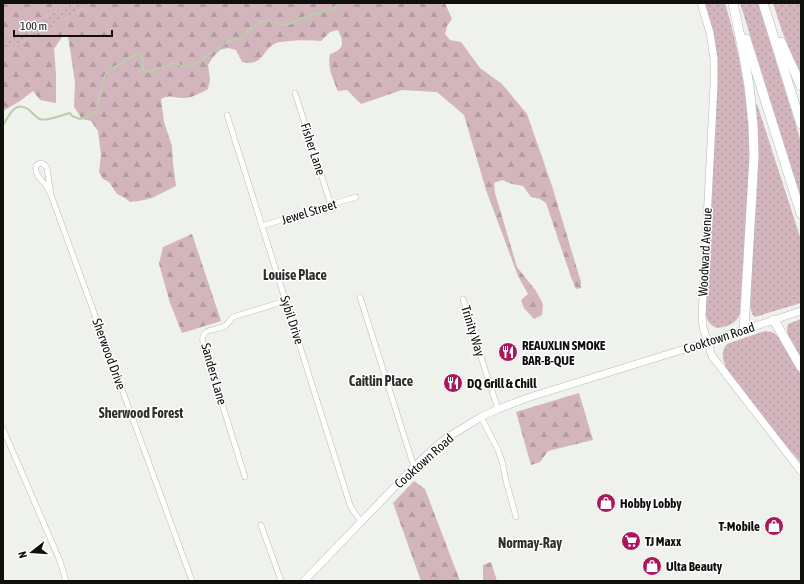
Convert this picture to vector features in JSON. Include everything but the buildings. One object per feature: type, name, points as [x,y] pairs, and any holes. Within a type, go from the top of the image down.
[{"type":"highway","points":[[734,3],[801,214]]},
{"type":"highway","points":[[734,3],[747,72],[753,125],[754,156],[744,329]]},
{"type":"highway","points":[[764,3],[801,86]]},
{"type":"highway","points":[[764,3],[801,124]]},
{"type":"highway","points":[[774,320],[801,367]]},
{"type":"main road","name":"Woodward Avenue","points":[[701,3],[710,33],[714,59],[711,151],[702,316],[703,327],[712,356],[801,471]]},
{"type":"main road","name":"Cooktown Road","points":[[304,581],[434,448],[448,437],[481,417],[498,409],[537,395],[708,342],[801,311]]},
{"type":"street","name":"Fisher Lane","points":[[295,93],[331,205]]},
{"type":"street","name":"Sybil Drive","points":[[227,115],[350,505],[361,521]]},
{"type":"street","name":"Sherwood Drive","points":[[52,195],[38,176],[36,166],[39,164],[43,163],[47,168],[52,195],[192,581]]},
{"type":"street","name":"Jewel Street","points":[[262,226],[356,197]]},
{"type":"street","points":[[360,297],[414,467]]},
{"type":"street","name":"Trinity Way","points":[[462,299],[498,409]]},
{"type":"street","name":"Sanders Lane","points":[[245,476],[203,343],[203,336],[206,332],[226,325],[233,317],[286,301]]},
{"type":"street","points":[[481,417],[500,455],[516,516]]},
{"type":"street","points":[[3,429],[60,561],[66,581]]},
{"type":"street","points":[[261,525],[280,581]]},
{"type":"green space","points":[[3,3],[71,3],[3,39]]},
{"type":"green space","points":[[71,3],[93,3],[3,52],[3,39]]},
{"type":"green space","points":[[93,3],[445,3],[452,19],[447,26],[445,34],[450,40],[461,42],[480,68],[502,84],[527,114],[552,186],[581,282],[581,288],[576,289],[571,277],[546,203],[540,199],[531,197],[523,186],[502,180],[494,183],[495,193],[517,267],[536,291],[543,304],[542,315],[534,319],[524,308],[521,300],[528,294],[518,276],[486,190],[464,115],[437,92],[402,90],[361,104],[347,90],[338,91],[331,73],[329,59],[330,54],[341,48],[342,45],[338,30],[330,32],[321,41],[306,40],[279,42],[271,46],[259,60],[255,62],[242,62],[236,50],[228,48],[220,50],[208,65],[210,79],[208,89],[190,97],[183,98],[170,96],[161,99],[164,122],[172,146],[176,186],[152,198],[130,202],[117,194],[109,182],[103,179],[99,172],[101,155],[98,131],[91,121],[82,119],[74,107],[75,82],[68,37],[62,37],[54,49],[56,103],[40,100],[33,91],[3,111],[3,52]]},
{"type":"green space","points":[[705,3],[725,3],[736,44],[744,84],[747,105],[749,147],[740,313],[737,320],[731,324],[717,328],[708,321],[705,311],[717,60],[715,42]]},
{"type":"green space","points":[[740,3],[758,3],[801,142],[801,199]]},
{"type":"green space","points":[[773,3],[801,3],[801,77],[782,31]]},
{"type":"green space","points":[[755,104],[757,104],[801,240],[801,303],[755,317],[752,314],[750,306],[758,158]]},
{"type":"green space","points":[[192,234],[221,321],[182,333],[170,303],[159,264],[163,247]]},
{"type":"green space","points":[[801,319],[801,361],[791,343],[787,329],[788,324]]},
{"type":"green space","points":[[765,331],[772,332],[779,337],[801,375],[801,463],[779,438],[731,376],[723,360],[724,348],[727,344]]},
{"type":"green space","points":[[579,393],[593,440],[548,451],[540,462],[531,465],[516,412]]},
{"type":"green space","points":[[414,481],[425,489],[460,581],[421,581],[393,503]]},
{"type":"green space","points":[[491,562],[497,581],[483,581],[483,565]]},
{"type":"waterway","points":[[3,125],[12,111],[19,107],[28,109],[43,120],[70,113],[72,116],[80,119],[97,111],[105,76],[110,69],[119,65],[128,58],[139,54],[141,55],[143,70],[145,72],[164,67],[172,63],[187,66],[198,63],[212,51],[228,42],[243,37],[258,23],[269,20],[282,25],[289,24],[328,10],[335,7],[339,3]]},
{"type":"place","name":"REAUXLIN SMOKE BAR-B-QUE","points":[[508,352]]},
{"type":"place","name":"DQ Grill & Chill","points":[[453,383]]},
{"type":"place","name":"Hobby Lobby","points":[[606,503]]},
{"type":"place","name":"T-Mobile","points":[[774,526]]},
{"type":"place","name":"TJ Maxx","points":[[631,541]]},
{"type":"place","name":"Ulta Beauty","points":[[652,566]]},
{"type":"district","name":"Louise Place","points":[[295,275]]},
{"type":"district","name":"Caitlin Place","points":[[381,381]]},
{"type":"district","name":"Sherwood Forest","points":[[141,413]]},
{"type":"district","name":"Normay-Ray","points":[[530,543]]}]
